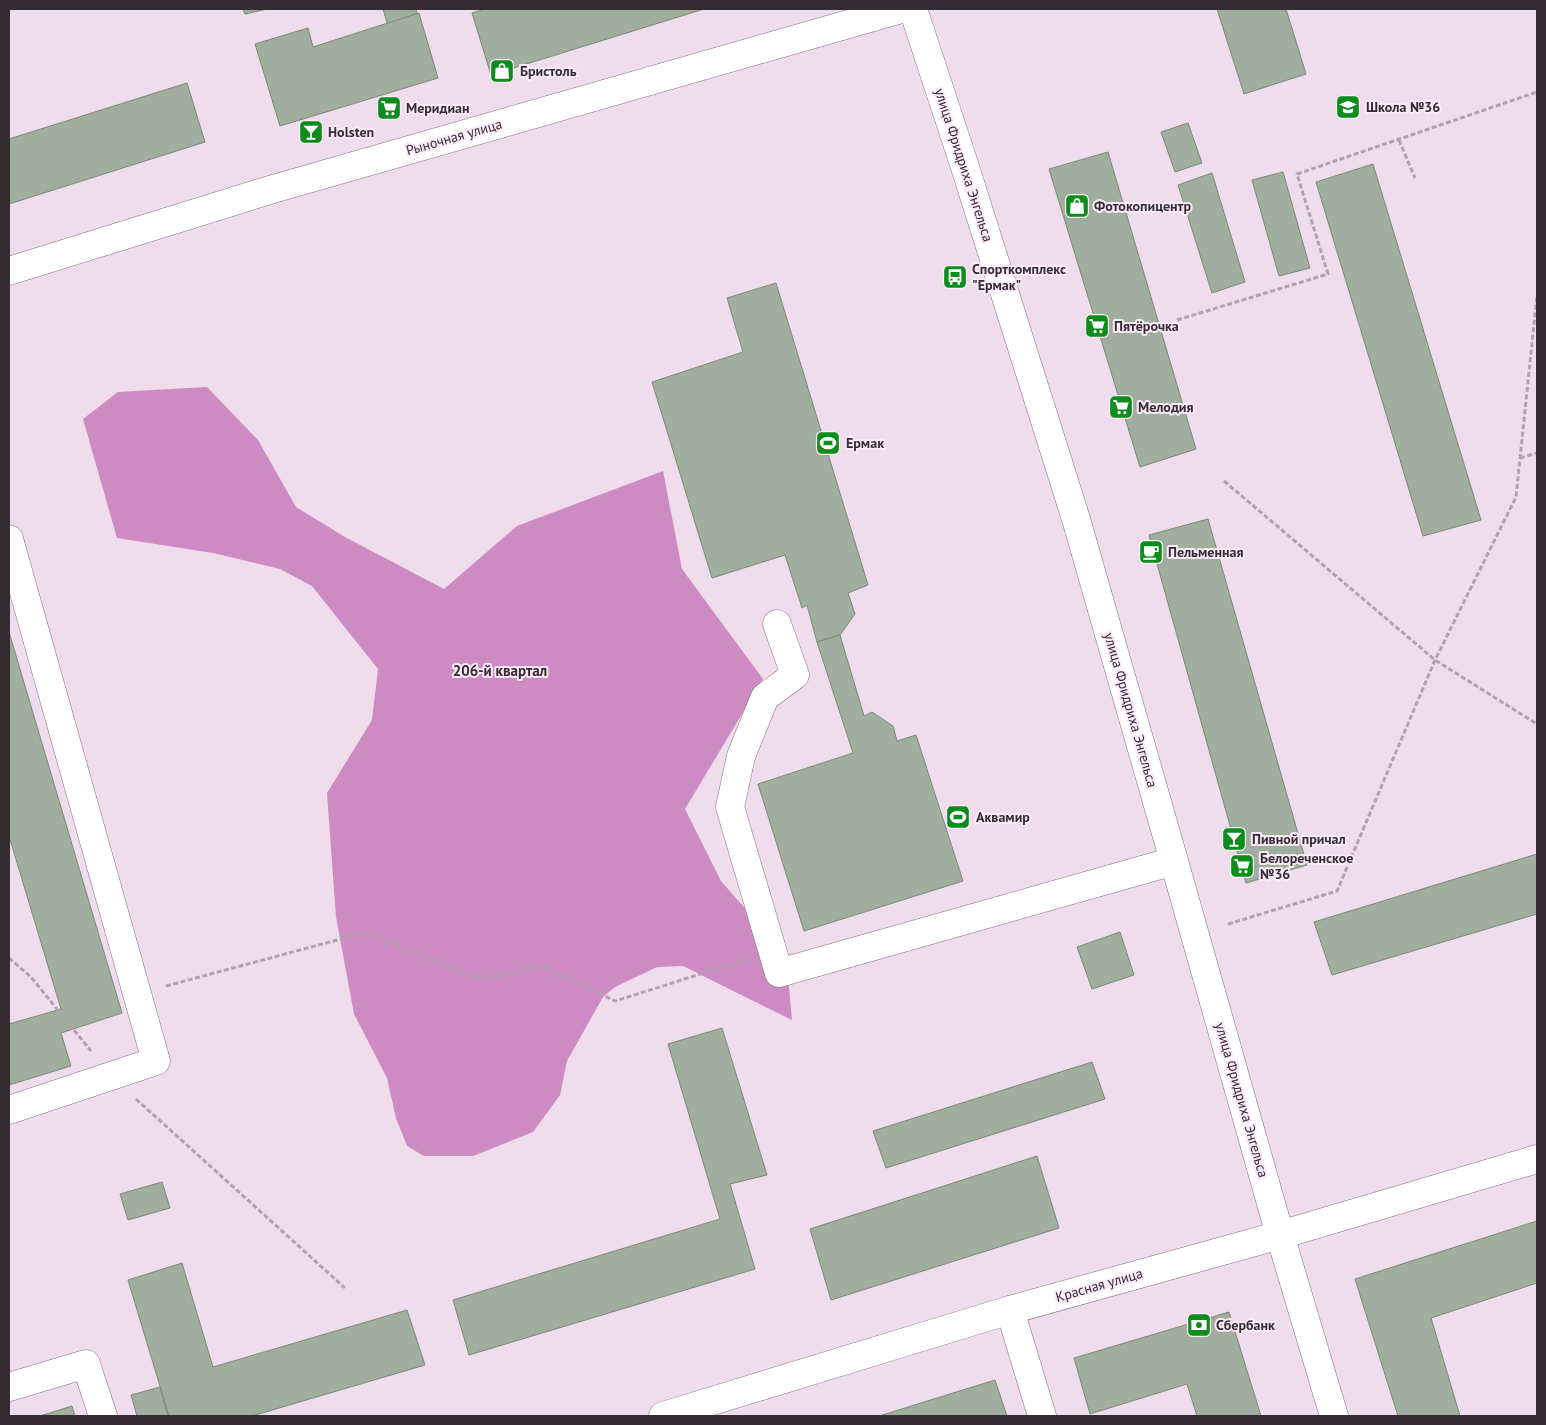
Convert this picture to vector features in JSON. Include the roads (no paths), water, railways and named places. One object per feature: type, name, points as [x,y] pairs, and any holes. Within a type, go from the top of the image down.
[{"type":"street","name":"Рыночная улица","points":[[9,271],[273,189],[901,9]]},
{"type":"street","name":"улица Фридриха Энгельса","points":[[913,9],[966,167],[1076,518],[1280,1234],[1334,1416]]},
{"type":"street","points":[[9,539],[156,1061],[9,1110]]},
{"type":"street","points":[[776,624],[795,675],[765,696],[741,756],[730,807],[779,973],[1174,861]]},
{"type":"street","name":"Красная улица","points":[[662,1416],[1010,1310],[1537,1159]]},
{"type":"street","points":[[1010,1310],[1042,1416]]},
{"type":"street","points":[[9,1387],[86,1364],[103,1416]]},
{"type":"place","name":"Бристоль","points":[[502,71]]},
{"type":"place","name":"Школа №36","points":[[1348,107]]},
{"type":"place","name":"Меридиан","points":[[389,108]]},
{"type":"place","name":"Holsten","points":[[311,132]]},
{"type":"place","name":"Фотокопицентр","points":[[1077,206]]},
{"type":"place","name":"Спорткомплекс \"Ермак\"","points":[[955,277]]},
{"type":"place","name":"Пятёрочка","points":[[1097,326]]},
{"type":"place","name":"Мелодия","points":[[1121,407]]},
{"type":"place","name":"Ермак","points":[[828,443]]},
{"type":"place","name":"Пельменная","points":[[1151,552]]},
{"type":"place","name":"Аквамир","points":[[958,817]]},
{"type":"place","name":"Пивной причал","points":[[1234,839]]},
{"type":"place","name":"Белореченское №36","points":[[1242,866]]},
{"type":"place","name":"Сбербанк","points":[[1199,1325]]},
{"type":"district","name":"206-й квартал","points":[[500,670]]}]
